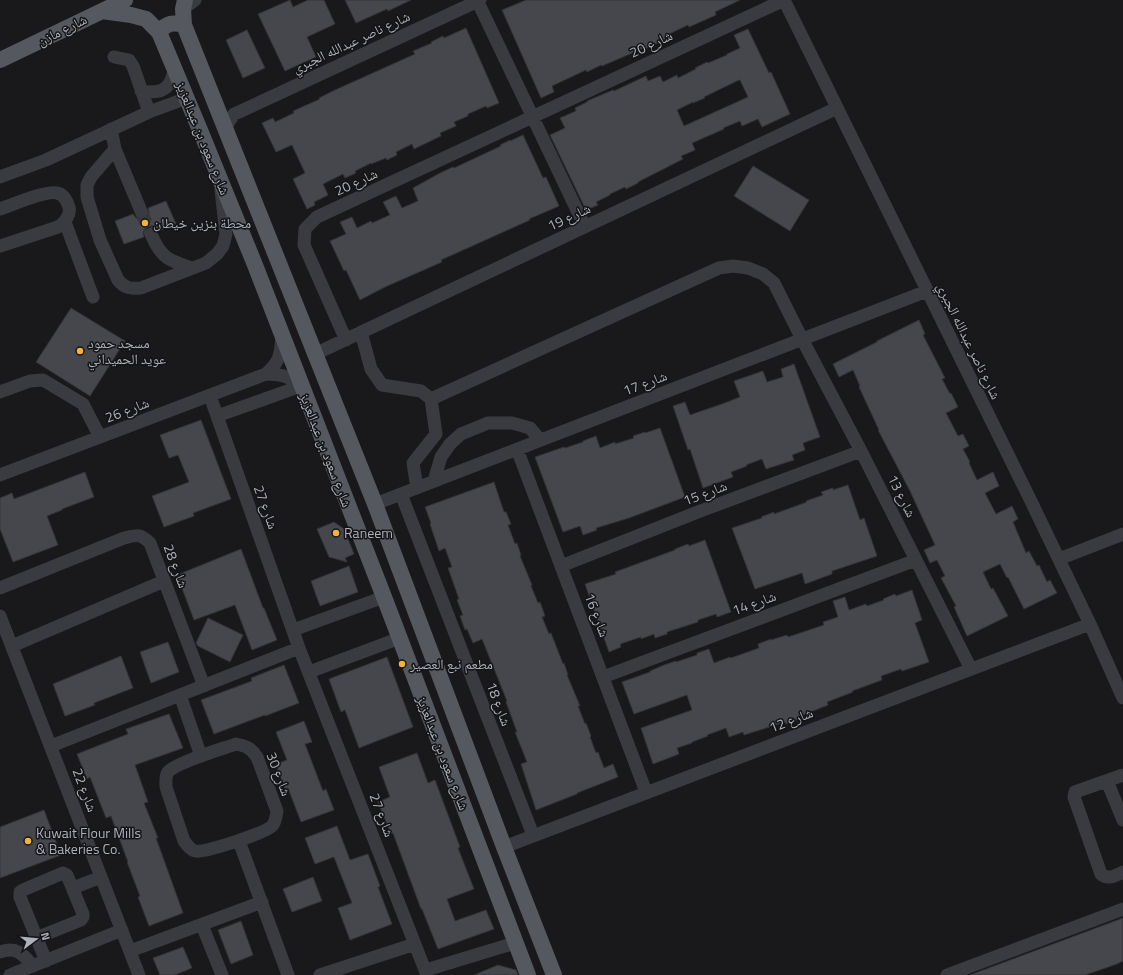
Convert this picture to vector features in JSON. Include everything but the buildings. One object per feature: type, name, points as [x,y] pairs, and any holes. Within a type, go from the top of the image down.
[{"type":"main road","name":"شارع مازن","points":[[0,60],[124,0]]},
{"type":"main road","name":"شارع سعود بن عبدالعزيز","points":[[188,3],[184,25],[375,504],[504,847],[554,975]]},
{"type":"main road","name":"شارع سعود بن عبدالعزيز","points":[[102,11],[131,15],[146,19],[159,32],[255,265],[282,338],[400,638],[528,975]]},
{"type":"main road","points":[[159,32],[170,24],[177,23],[184,25]]},
{"type":"main road","points":[[243,237],[249,241],[256,241],[262,237],[265,230]]},
{"type":"main road","points":[[255,265],[257,259],[262,255],[269,254],[275,256]]},
{"type":"main road","points":[[410,667],[416,672],[423,674],[428,672],[435,664]]},
{"type":"main road","points":[[421,695],[425,688],[431,685],[437,685],[444,688]]},
{"type":"street","name":"شارع ناصر عبدالله الجبري","points":[[234,114],[478,0]]},
{"type":"street","points":[[478,0],[585,227]]},
{"type":"street","name":"شارع ناصر عبدالله الجبري","points":[[784,0],[1059,559],[1123,698]]},
{"type":"street","name":"شارع 20","points":[[346,340],[304,245],[305,229],[317,217],[533,118],[784,0]]},
{"type":"street","points":[[114,57],[129,60],[133,66],[149,112]]},
{"type":"street","points":[[141,90],[153,92],[162,90],[169,84],[175,69]]},
{"type":"street","points":[[0,177],[46,160],[149,112],[187,98]]},
{"type":"street","name":"شارع 19","points":[[315,354],[837,108]]},
{"type":"street","points":[[218,111],[234,114],[225,128]]},
{"type":"street","points":[[112,129],[115,149],[141,211]]},
{"type":"street","points":[[115,149],[91,177],[87,185],[87,197],[100,240],[118,280],[121,285],[130,289],[141,288],[206,263],[217,254],[223,246],[226,234],[219,177]]},
{"type":"street","points":[[0,209],[46,194],[58,193],[65,198],[69,208],[68,216],[65,222],[58,227],[0,246]]},
{"type":"street","points":[[65,222],[93,297]]},
{"type":"street","points":[[151,234],[162,254],[175,262],[192,268]]},
{"type":"street","name":"شارع 13","points":[[431,399],[719,268],[733,266],[748,268],[763,274],[774,283],[971,669]]},
{"type":"street","name":"شارع 17","points":[[375,504],[927,291]]},
{"type":"street","points":[[361,332],[371,370],[382,385],[421,391],[431,399],[436,434],[413,463],[417,488]]},
{"type":"street","points":[[266,374],[275,365],[280,354],[282,338]]},
{"type":"street","name":"شارع 26","points":[[0,476],[266,374],[280,374],[290,378],[301,386]]},
{"type":"street","points":[[0,392],[30,381],[43,380],[83,404],[100,437]]},
{"type":"street","points":[[217,416],[301,386]]},
{"type":"street","name":"شارع 27","points":[[210,396],[299,648],[427,973],[515,943]]},
{"type":"street","points":[[434,481],[441,458],[450,444],[461,434],[488,423],[512,423],[530,428],[540,440]]},
{"type":"street","name":"شارع 16","points":[[517,449],[646,792]]},
{"type":"street","name":"شارع 15","points":[[561,566],[861,451]]},
{"type":"street","name":"شارع 18","points":[[401,494],[533,835]]},
{"type":"street","points":[[1059,559],[1123,534]]},
{"type":"street","name":"شارع 28","points":[[0,588],[124,538],[136,535],[143,536],[150,543],[204,686]]},
{"type":"street","name":"شارع 14","points":[[603,677],[916,560]]},
{"type":"street","points":[[12,646],[164,581]]},
{"type":"street","points":[[293,630],[384,597]]},
{"type":"street","name":"شارع 22","points":[[1,624],[12,646],[139,975]]},
{"type":"street","name":"شارع 12","points":[[504,847],[1090,624]]},
{"type":"street","points":[[309,672],[400,638]]},
{"type":"street","points":[[51,746],[299,648]]},
{"type":"street","points":[[180,695],[201,756]]},
{"type":"street","name":"شارع 30","points":[[236,744],[253,750],[277,811],[276,819],[273,826],[239,840],[204,851],[194,851],[188,846],[184,841],[166,787],[165,778],[168,772],[175,767],[201,756],[236,744]]},
{"type":"street","points":[[1123,775],[1075,792],[1074,797],[1100,874],[1105,878],[1113,877],[1123,872]]},
{"type":"street","points":[[1107,781],[1123,820]]},
{"type":"street","points":[[239,840],[288,975]]},
{"type":"street","points":[[36,938],[81,920],[83,916],[67,875],[63,873],[20,892],[20,897],[36,938],[46,961]]},
{"type":"street","points":[[73,888],[101,877]]},
{"type":"street","points":[[130,951],[262,902]]},
{"type":"street","points":[[947,975],[1123,909]]},
{"type":"street","points":[[202,925],[222,975]]},
{"type":"street","points":[[10,975],[122,930]]},
{"type":"street","points":[[320,975],[415,944]]},
{"type":"street","points":[[0,952],[8,949],[20,953],[26,957],[33,966]]},
{"type":"tunnel","points":[[141,211],[151,234]]},
{"type":"place","name":"محطة بنزين خيطان","points":[[145,223]]},
{"type":"place","name":"مسجد حمود عويد الحميداني","points":[[80,351]]},
{"type":"place","name":"Raneem","points":[[336,533]]},
{"type":"place","name":"مطعم نبع العصير","points":[[402,664]]},
{"type":"place","name":"Kuwait Flour Mills & Bakeries Co.","points":[[28,841]]}]
